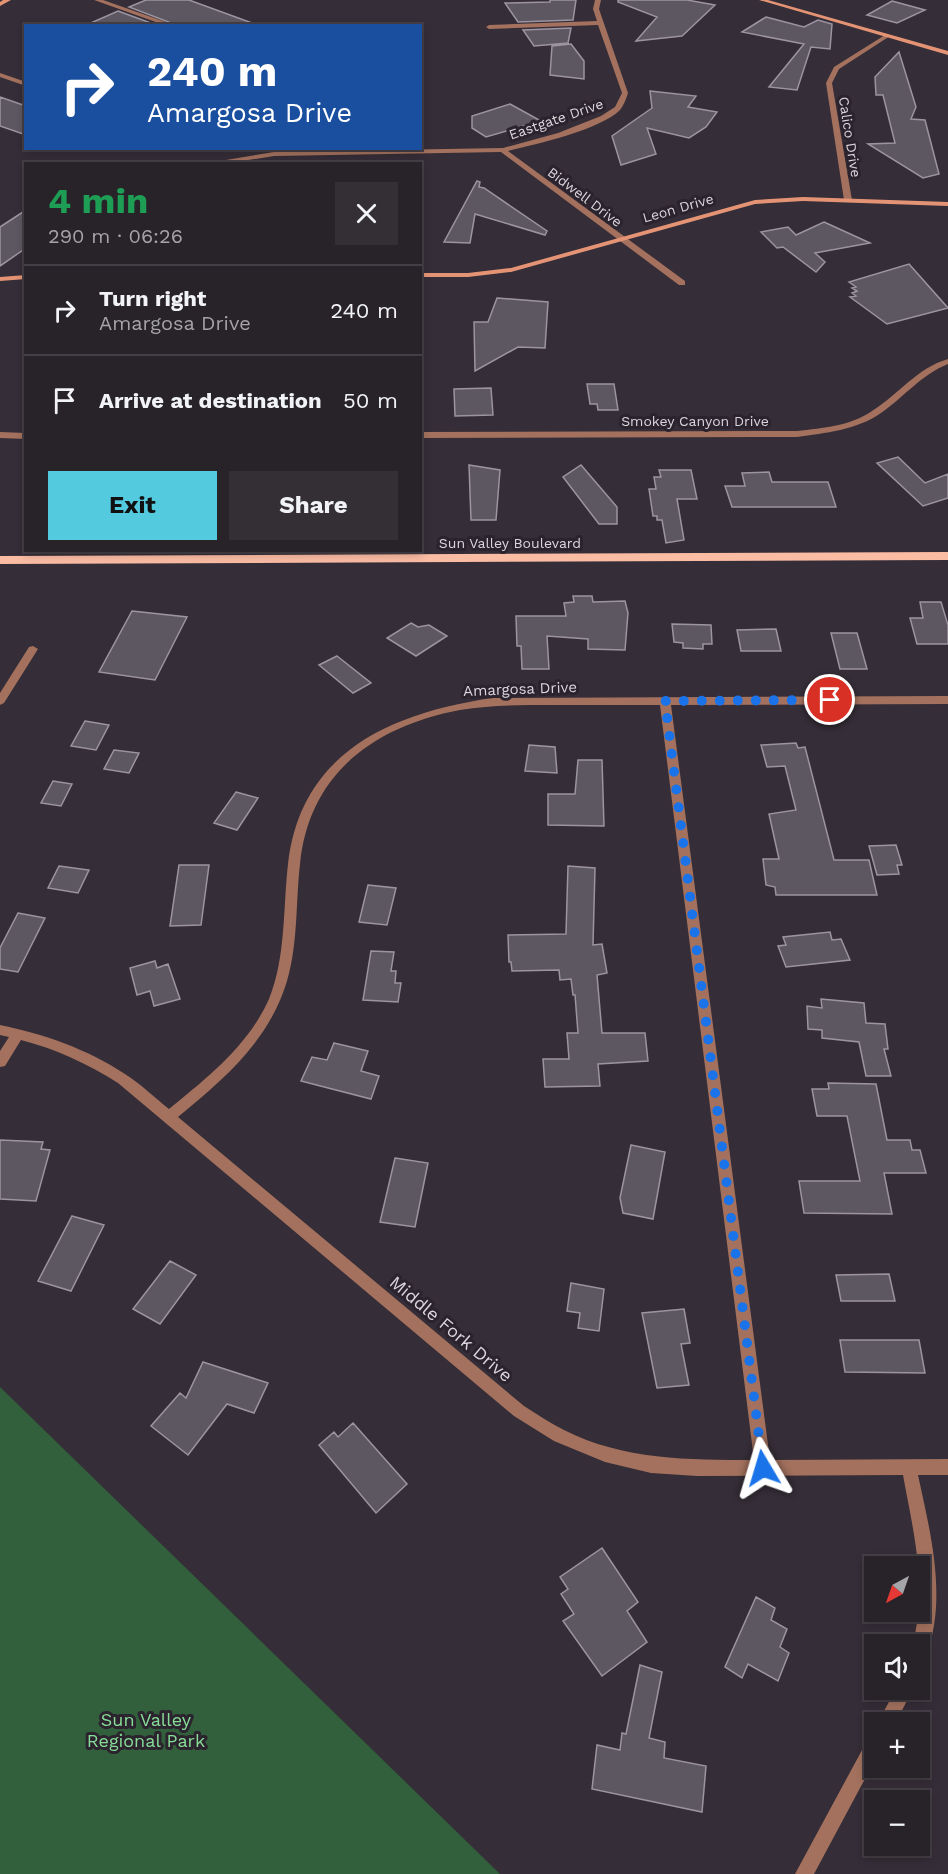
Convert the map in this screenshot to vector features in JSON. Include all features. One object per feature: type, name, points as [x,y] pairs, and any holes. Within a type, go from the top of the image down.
[{"type":"main road","name":"Sun Valley Boulevard","points":[[0,560],[948,556]]},
{"type":"street","points":[[0,4],[8,0]]},
{"type":"street","points":[[97,0],[168,24]]},
{"type":"street","name":"Eastgate Drive","points":[[216,162],[251,155],[333,151],[503,150],[600,119],[624,100],[624,88],[596,9],[598,0]]},
{"type":"street","points":[[762,0],[948,53]]},
{"type":"street","points":[[489,27],[601,23]]},
{"type":"street","name":"Calico Drive","points":[[848,200],[829,83],[836,68],[887,36]]},
{"type":"street","points":[[0,75],[24,83]]},
{"type":"street","name":"Bidwell Drive","points":[[503,150],[682,283]]},
{"type":"street","name":"Leon Drive","points":[[422,276],[468,275],[511,270],[754,202],[803,199],[948,204]]},
{"type":"street","points":[[0,279],[24,277]]},
{"type":"street","name":"Smokey Canyon Drive","points":[[422,435],[819,432],[842,427],[868,416],[922,373],[948,361]]},
{"type":"street","points":[[0,435],[24,435]]},
{"type":"street","points":[[0,701],[33,649]]},
{"type":"street","name":"Amargosa Drive","points":[[169,1117],[239,1055],[260,1027],[275,998],[284,970],[296,847],[301,824],[312,798],[329,774],[349,754],[375,736],[403,722],[434,711],[492,702],[948,700]]},
{"type":"street","points":[[665,701],[763,1468]]},
{"type":"street","name":"Middle Fork Drive","points":[[0,1030],[54,1043],[91,1058],[123,1079],[519,1411],[549,1430],[605,1454],[651,1465],[697,1468],[948,1467]]},
{"type":"street","points":[[0,1062],[18,1033]]},
{"type":"street","points":[[909,1467],[924,1543],[928,1588],[923,1634]]},
{"type":"street","points":[[804,1874],[864,1763]]},
{"type":"green space","name":"Sun Valley Regional Park","points":[[0,1387],[500,1874],[0,1874]]},
{"type":"building","points":[[146,0],[189,0],[252,23],[174,24],[129,7]]},
{"type":"building","points":[[550,0],[576,0],[573,20],[518,22],[505,3],[550,2]]},
{"type":"building","points":[[618,0],[687,0],[715,5],[682,36],[636,41],[657,17],[618,2]]},
{"type":"building","points":[[892,1],[925,10],[897,23],[867,15]]},
{"type":"building","points":[[118,11],[154,24],[89,24]]},
{"type":"building","points":[[766,17],[804,27],[818,20],[832,24],[830,49],[811,47],[797,90],[769,87],[804,44],[742,32]]},
{"type":"building","points":[[571,28],[568,43],[534,46],[523,30]]},
{"type":"building","points":[[571,44],[584,61],[584,79],[550,75],[552,46]]},
{"type":"building","points":[[899,52],[916,107],[911,119],[925,120],[939,174],[923,178],[868,144],[895,143],[883,95],[876,95],[875,77]]},
{"type":"building","points":[[650,91],[696,96],[688,107],[717,112],[706,127],[689,138],[647,128],[656,154],[621,165],[612,136],[652,108]]},
{"type":"building","points":[[0,97],[24,105],[24,134],[0,126]]},
{"type":"building","points":[[510,104],[541,121],[486,137],[472,128],[472,116]]},
{"type":"building","points":[[477,181],[480,182],[479,187],[484,188],[547,231],[545,235],[475,214],[470,243],[444,242]]},
{"type":"building","points":[[24,211],[24,249],[0,266],[0,227]]},
{"type":"building","points":[[824,222],[870,243],[815,253],[825,262],[816,272],[783,247],[777,248],[761,232],[788,227],[796,235]]},
{"type":"building","points":[[909,264],[948,308],[887,324],[850,297],[856,296],[852,293],[857,291],[852,288],[856,287],[849,282]]},
{"type":"building","points":[[497,298],[548,302],[545,348],[518,347],[475,371],[474,322],[488,322]]},
{"type":"building","points":[[587,384],[614,384],[618,410],[598,410],[597,404],[590,404]]},
{"type":"building","points":[[491,388],[493,415],[455,416],[454,389]]},
{"type":"building","points":[[898,457],[925,483],[948,474],[948,498],[923,506],[877,463]]},
{"type":"building","points":[[469,465],[500,470],[496,520],[471,520]]},
{"type":"building","points":[[581,465],[617,507],[617,524],[599,524],[563,477]]},
{"type":"building","points":[[659,470],[691,470],[697,499],[677,499],[684,540],[666,543],[662,520],[657,520],[657,516],[653,516],[649,489],[656,489],[654,477],[661,477]]},
{"type":"building","points":[[769,472],[772,482],[828,482],[836,507],[732,507],[725,486],[745,486],[742,473]]},
{"type":"building","points":[[573,596],[592,596],[593,602],[625,601],[628,613],[625,650],[588,649],[588,639],[547,636],[549,669],[522,669],[521,646],[517,646],[516,616],[566,616],[564,603],[574,602]]},
{"type":"building","points":[[920,602],[941,602],[948,625],[948,644],[917,644],[910,618],[923,618]]},
{"type":"building","points":[[132,611],[187,617],[155,680],[99,672]]},
{"type":"building","points":[[411,623],[418,627],[429,625],[447,636],[416,656],[387,638]]},
{"type":"building","points":[[672,624],[711,625],[712,644],[703,644],[703,649],[683,648],[683,643],[674,642]]},
{"type":"building","points":[[776,629],[781,651],[741,651],[737,630]]},
{"type":"building","points":[[831,633],[857,633],[867,669],[840,669]]},
{"type":"building","points":[[337,656],[371,683],[353,693],[319,665]]},
{"type":"building","points":[[85,721],[109,725],[96,750],[71,746]]},
{"type":"building","points":[[796,743],[798,748],[805,747],[834,860],[869,860],[877,895],[776,895],[775,887],[766,885],[763,859],[779,859],[769,814],[796,810],[785,766],[767,767],[761,745]]},
{"type":"building","points":[[529,745],[555,747],[557,773],[525,771]]},
{"type":"building","points":[[114,750],[139,753],[129,773],[104,769]]},
{"type":"building","points":[[578,760],[602,760],[604,826],[548,825],[548,794],[575,794]]},
{"type":"building","points":[[53,781],[72,784],[61,806],[41,803]]},
{"type":"building","points":[[236,792],[258,798],[237,830],[214,823]]},
{"type":"building","points":[[896,845],[902,865],[897,865],[899,874],[877,875],[869,846]]},
{"type":"building","points":[[179,865],[209,865],[201,925],[170,926]]},
{"type":"building","points":[[59,866],[89,870],[78,893],[48,888]]},
{"type":"building","points":[[568,866],[595,868],[593,945],[602,944],[607,973],[597,975],[602,1033],[645,1033],[648,1061],[598,1064],[600,1086],[545,1087],[543,1059],[569,1059],[567,1033],[578,1033],[575,995],[573,995],[571,979],[560,980],[559,970],[512,971],[511,962],[509,962],[508,935],[566,934]]},
{"type":"building","points":[[368,885],[396,888],[387,925],[359,922]]},
{"type":"building","points":[[18,913],[45,918],[18,972],[0,969],[0,948]]},
{"type":"building","points":[[830,932],[832,940],[841,939],[850,960],[786,967],[778,946],[786,945],[783,937]]},
{"type":"building","points":[[371,951],[394,952],[391,971],[396,971],[395,983],[401,983],[398,1002],[363,1000]]},
{"type":"building","points":[[155,961],[157,968],[168,964],[180,999],[154,1006],[150,991],[137,995],[130,968]]},
{"type":"building","points":[[821,999],[864,1003],[866,1023],[885,1024],[888,1049],[884,1049],[891,1076],[866,1076],[859,1042],[822,1038],[822,1030],[808,1029],[807,1006],[822,1008]]},
{"type":"building","points":[[334,1043],[368,1051],[361,1071],[379,1076],[371,1099],[301,1081],[312,1057],[327,1060]]},
{"type":"building","points":[[828,1083],[876,1084],[887,1140],[910,1140],[912,1150],[920,1150],[926,1173],[884,1173],[892,1214],[804,1213],[799,1181],[860,1181],[847,1116],[817,1116],[812,1089],[829,1089]]},
{"type":"building","points":[[0,1140],[43,1142],[41,1149],[50,1150],[36,1201],[0,1199]]},
{"type":"building","points":[[631,1145],[665,1152],[653,1219],[623,1213],[620,1198]]},
{"type":"building","points":[[395,1158],[428,1163],[415,1227],[380,1222]]},
{"type":"building","points":[[72,1216],[104,1225],[71,1291],[38,1281]]},
{"type":"building","points":[[170,1261],[196,1275],[160,1324],[133,1309]]},
{"type":"building","points":[[889,1274],[895,1301],[841,1301],[836,1275]]},
{"type":"building","points":[[571,1283],[604,1289],[599,1331],[578,1328],[580,1313],[567,1311]]},
{"type":"building","points":[[684,1309],[690,1343],[681,1344],[689,1385],[657,1388],[642,1313]]},
{"type":"building","points":[[840,1340],[919,1340],[925,1373],[845,1372]]},
{"type":"building","points":[[203,1362],[268,1383],[254,1413],[227,1404],[188,1455],[151,1426],[180,1393],[186,1398]]},
{"type":"building","points":[[353,1423],[407,1484],[376,1513],[319,1445],[334,1432],[338,1437]]},
{"type":"building","points":[[602,1548],[638,1602],[627,1611],[647,1642],[602,1676],[563,1621],[574,1614],[561,1594],[568,1589],[560,1577]]},
{"type":"building","points":[[756,1597],[775,1608],[771,1620],[787,1629],[780,1647],[789,1653],[778,1681],[748,1664],[742,1678],[725,1667]]},
{"type":"building","points":[[640,1665],[662,1672],[649,1738],[665,1742],[664,1758],[706,1766],[702,1812],[592,1789],[597,1745],[620,1750],[622,1733],[626,1734]]},
{"type":"route","points":[[763,1468],[665,701],[830,700]]}]
